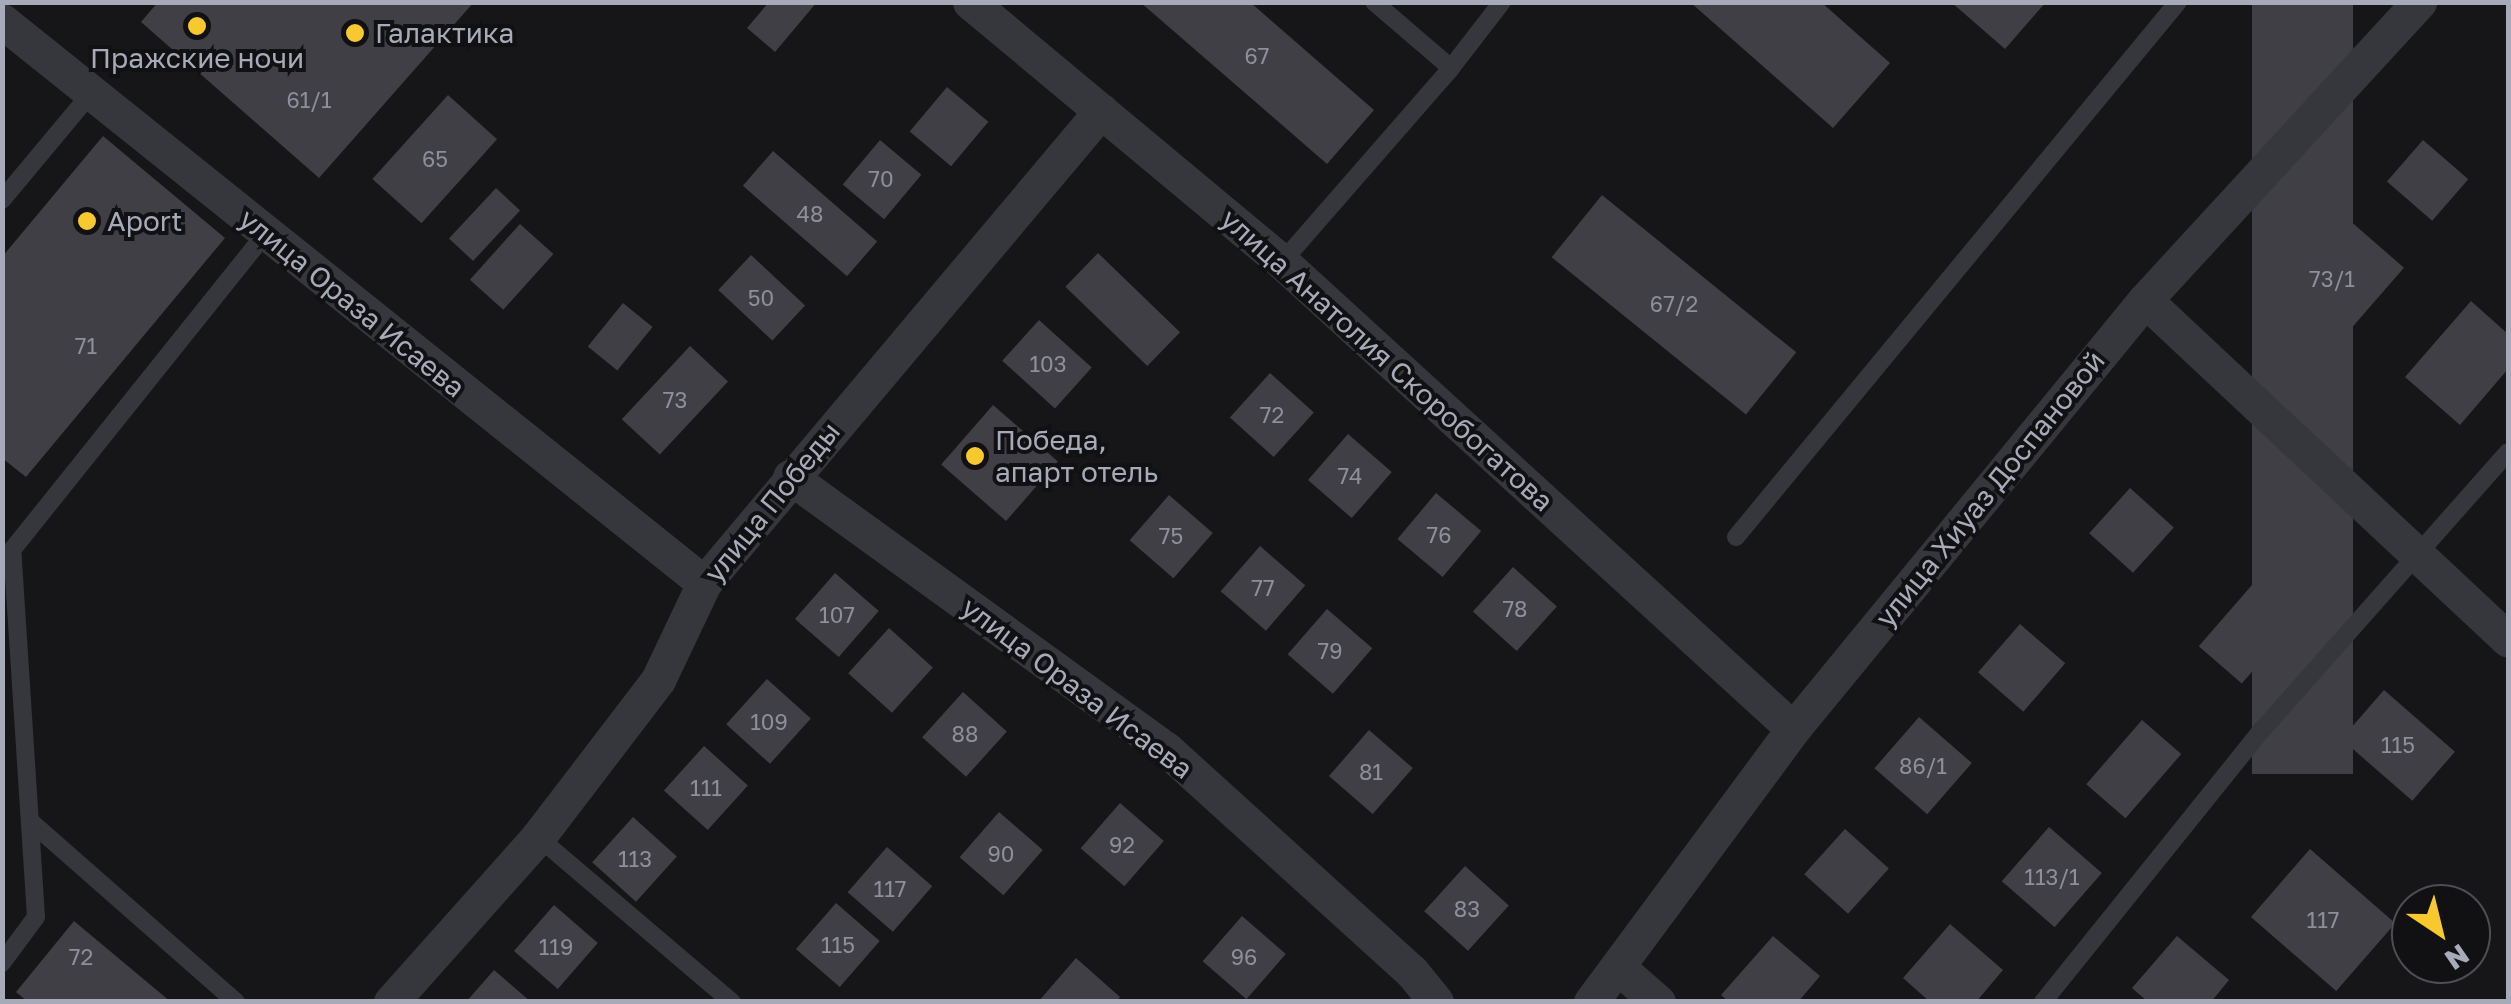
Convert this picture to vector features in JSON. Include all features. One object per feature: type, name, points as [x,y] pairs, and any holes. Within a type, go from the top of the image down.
[{"type":"street","name":"улица Анатолия Скоробогатова","points":[[970,2],[1282,262],[1793,729]]},
{"type":"street","name":"улица Хиуаз Доспановой","points":[[1591,1002],[1793,729],[2145,300],[2419,2]]},
{"type":"street","name":"улица Ораза Исаева","points":[[2,21],[704,583]]},
{"type":"street","name":"улица Победы","points":[[391,1002],[538,837],[658,680],[704,583],[1101,111]]},
{"type":"street","points":[[2145,300],[2416,560],[2508,640]]},
{"type":"street","name":"улица Ораза Исаева","points":[[790,477],[1166,749],[1412,972],[1436,1002]]},
{"type":"street","points":[[1619,968],[1658,1002]]},
{"type":"lane","points":[[1374,2],[1451,68]]},
{"type":"lane","points":[[1282,262],[1451,68],[1502,2]]},
{"type":"lane","points":[[1736,537],[2178,2]]},
{"type":"lane","points":[[2,200],[92,93]]},
{"type":"lane","points":[[2,963],[36,917],[12,550],[265,234]]},
{"type":"lane","points":[[2043,1002],[2262,730],[2508,452]]},
{"type":"lane","points":[[30,820],[236,1002]]},
{"type":"lane","points":[[538,837],[732,1002]]},
{"type":"building","name":"Галактика","points":[[158,2],[474,2],[319,178],[141,22]]},
{"type":"building","points":[[769,2],[817,2],[775,52],[747,28]]},
{"type":"building","points":[[1140,2],[1250,2],[1374,110],[1327,164]]},
{"type":"building","points":[[1690,2],[1821,2],[1890,63],[1833,128]]},
{"type":"building","points":[[1951,2],[2046,2],[2005,49]]},
{"type":"building","points":[[2252,2],[2353,2],[2353,774],[2252,774]]},
{"type":"building","points":[[947,87],[988,122],[951,166],[910,131]]},
{"type":"building","points":[[448,95],[497,139],[421,223],[372,179]]},
{"type":"building","points":[[103,136],[225,238],[26,477],[2,458],[2,257]]},
{"type":"building","points":[[880,140],[921,175],[884,219],[843,184]]},
{"type":"building","points":[[2423,140],[2468,179],[2432,221],[2387,182]]},
{"type":"building","points":[[773,151],[877,242],[847,276],[743,186]]},
{"type":"building","points":[[496,188],[520,211],[473,261],[449,238]]},
{"type":"building","points":[[1602,195],[1796,352],[1746,415],[1552,257]]},
{"type":"building","points":[[2333,206],[2404,268],[2331,351],[2260,290]]},
{"type":"building","points":[[520,224],[553,254],[503,310],[470,280]]},
{"type":"building","points":[[1098,253],[1180,332],[1147,366],[1065,287]]},
{"type":"building","points":[[751,255],[805,305],[772,341],[718,290]]},
{"type":"building","points":[[2471,301],[2508,334],[2508,369],[2460,425],[2405,377]]},
{"type":"building","points":[[623,303],[653,327],[617,370],[588,347]]},
{"type":"building","points":[[1039,320],[1092,368],[1055,408],[1002,361]]},
{"type":"building","points":[[690,346],[728,381],[660,455],[622,419]]},
{"type":"building","points":[[1270,373],[1314,412],[1274,457],[1230,418]]},
{"type":"building","points":[[993,405],[1058,461],[1006,521],[941,465]]},
{"type":"building","points":[[1348,434],[1392,472],[1352,518],[1308,480]]},
{"type":"building","points":[[2130,488],[2174,527],[2133,573],[2089,533]]},
{"type":"building","points":[[1436,493],[1481,531],[1443,577],[1397,539]]},
{"type":"building","points":[[1169,495],[1213,533],[1173,578],[1130,540]]},
{"type":"building","points":[[1260,546],[1305,585],[1266,631],[1221,591]]},
{"type":"building","points":[[1513,567],[1557,606],[1517,651],[1473,612]]},
{"type":"building","points":[[2265,570],[2308,607],[2242,684],[2199,646]]},
{"type":"building","points":[[835,573],[879,611],[839,657],[795,619]]},
{"type":"building","points":[[1327,609],[1372,648],[1333,694],[1288,654]]},
{"type":"building","points":[[2020,624],[2065,663],[2023,712],[1978,672]]},
{"type":"building","points":[[889,628],[933,667],[892,713],[848,673]]},
{"type":"building","points":[[767,679],[811,718],[770,764],[726,724]]},
{"type":"building","points":[[2384,690],[2455,752],[2412,801],[2341,739]]},
{"type":"building","points":[[963,692],[1007,731],[966,777],[922,737]]},
{"type":"building","points":[[1919,717],[1972,763],[1927,814],[1874,768]]},
{"type":"building","points":[[2142,720],[2181,754],[2125,818],[2086,784]]},
{"type":"building","points":[[1369,730],[1413,768],[1373,814],[1329,776]]},
{"type":"building","points":[[704,746],[748,785],[708,830],[664,791]]},
{"type":"building","points":[[1120,803],[1164,841],[1124,886],[1081,848]]},
{"type":"building","points":[[999,812],[1043,850],[1003,895],[960,857]]},
{"type":"building","points":[[633,817],[677,856],[636,902],[592,862]]},
{"type":"building","points":[[2049,827],[2102,873],[2055,927],[2002,881]]},
{"type":"building","points":[[1845,829],[1889,868],[1848,914],[1804,874]]},
{"type":"building","points":[[887,847],[932,886],[893,932],[848,892]]},
{"type":"building","points":[[2310,849],[2391,919],[2391,928],[2336,991],[2251,917]]},
{"type":"building","points":[[1465,866],[1509,905],[1468,951],[1424,911]]},
{"type":"building","points":[[836,903],[880,941],[840,987],[796,949]]},
{"type":"building","points":[[554,905],[598,943],[558,989],[514,951]]},
{"type":"building","points":[[1242,916],[1286,954],[1246,999],[1203,961]]},
{"type":"building","points":[[74,921],[171,1002],[28,1002],[16,992]]},
{"type":"building","points":[[1950,924],[2003,970],[1976,1002],[1930,1002],[1903,978]]},
{"type":"building","points":[[1773,936],[1820,976],[1798,1002],[1729,1002],[1721,995]]},
{"type":"building","points":[[2177,936],[2229,980],[2211,1002],[2148,1002],[2132,988]]},
{"type":"building","points":[[1076,958],[1120,997],[1116,1002],[1038,1002]]},
{"type":"building","points":[[494,970],[531,1002],[466,1002]]},
{"type":"place","name":"Пражские ночи","points":[[197,26]]},
{"type":"place","name":"Галактика","points":[[355,33]]},
{"type":"place","name":"Aport","points":[[87,221]]},
{"type":"place","name":"Победа, апарт отель","points":[[975,456]]}]
